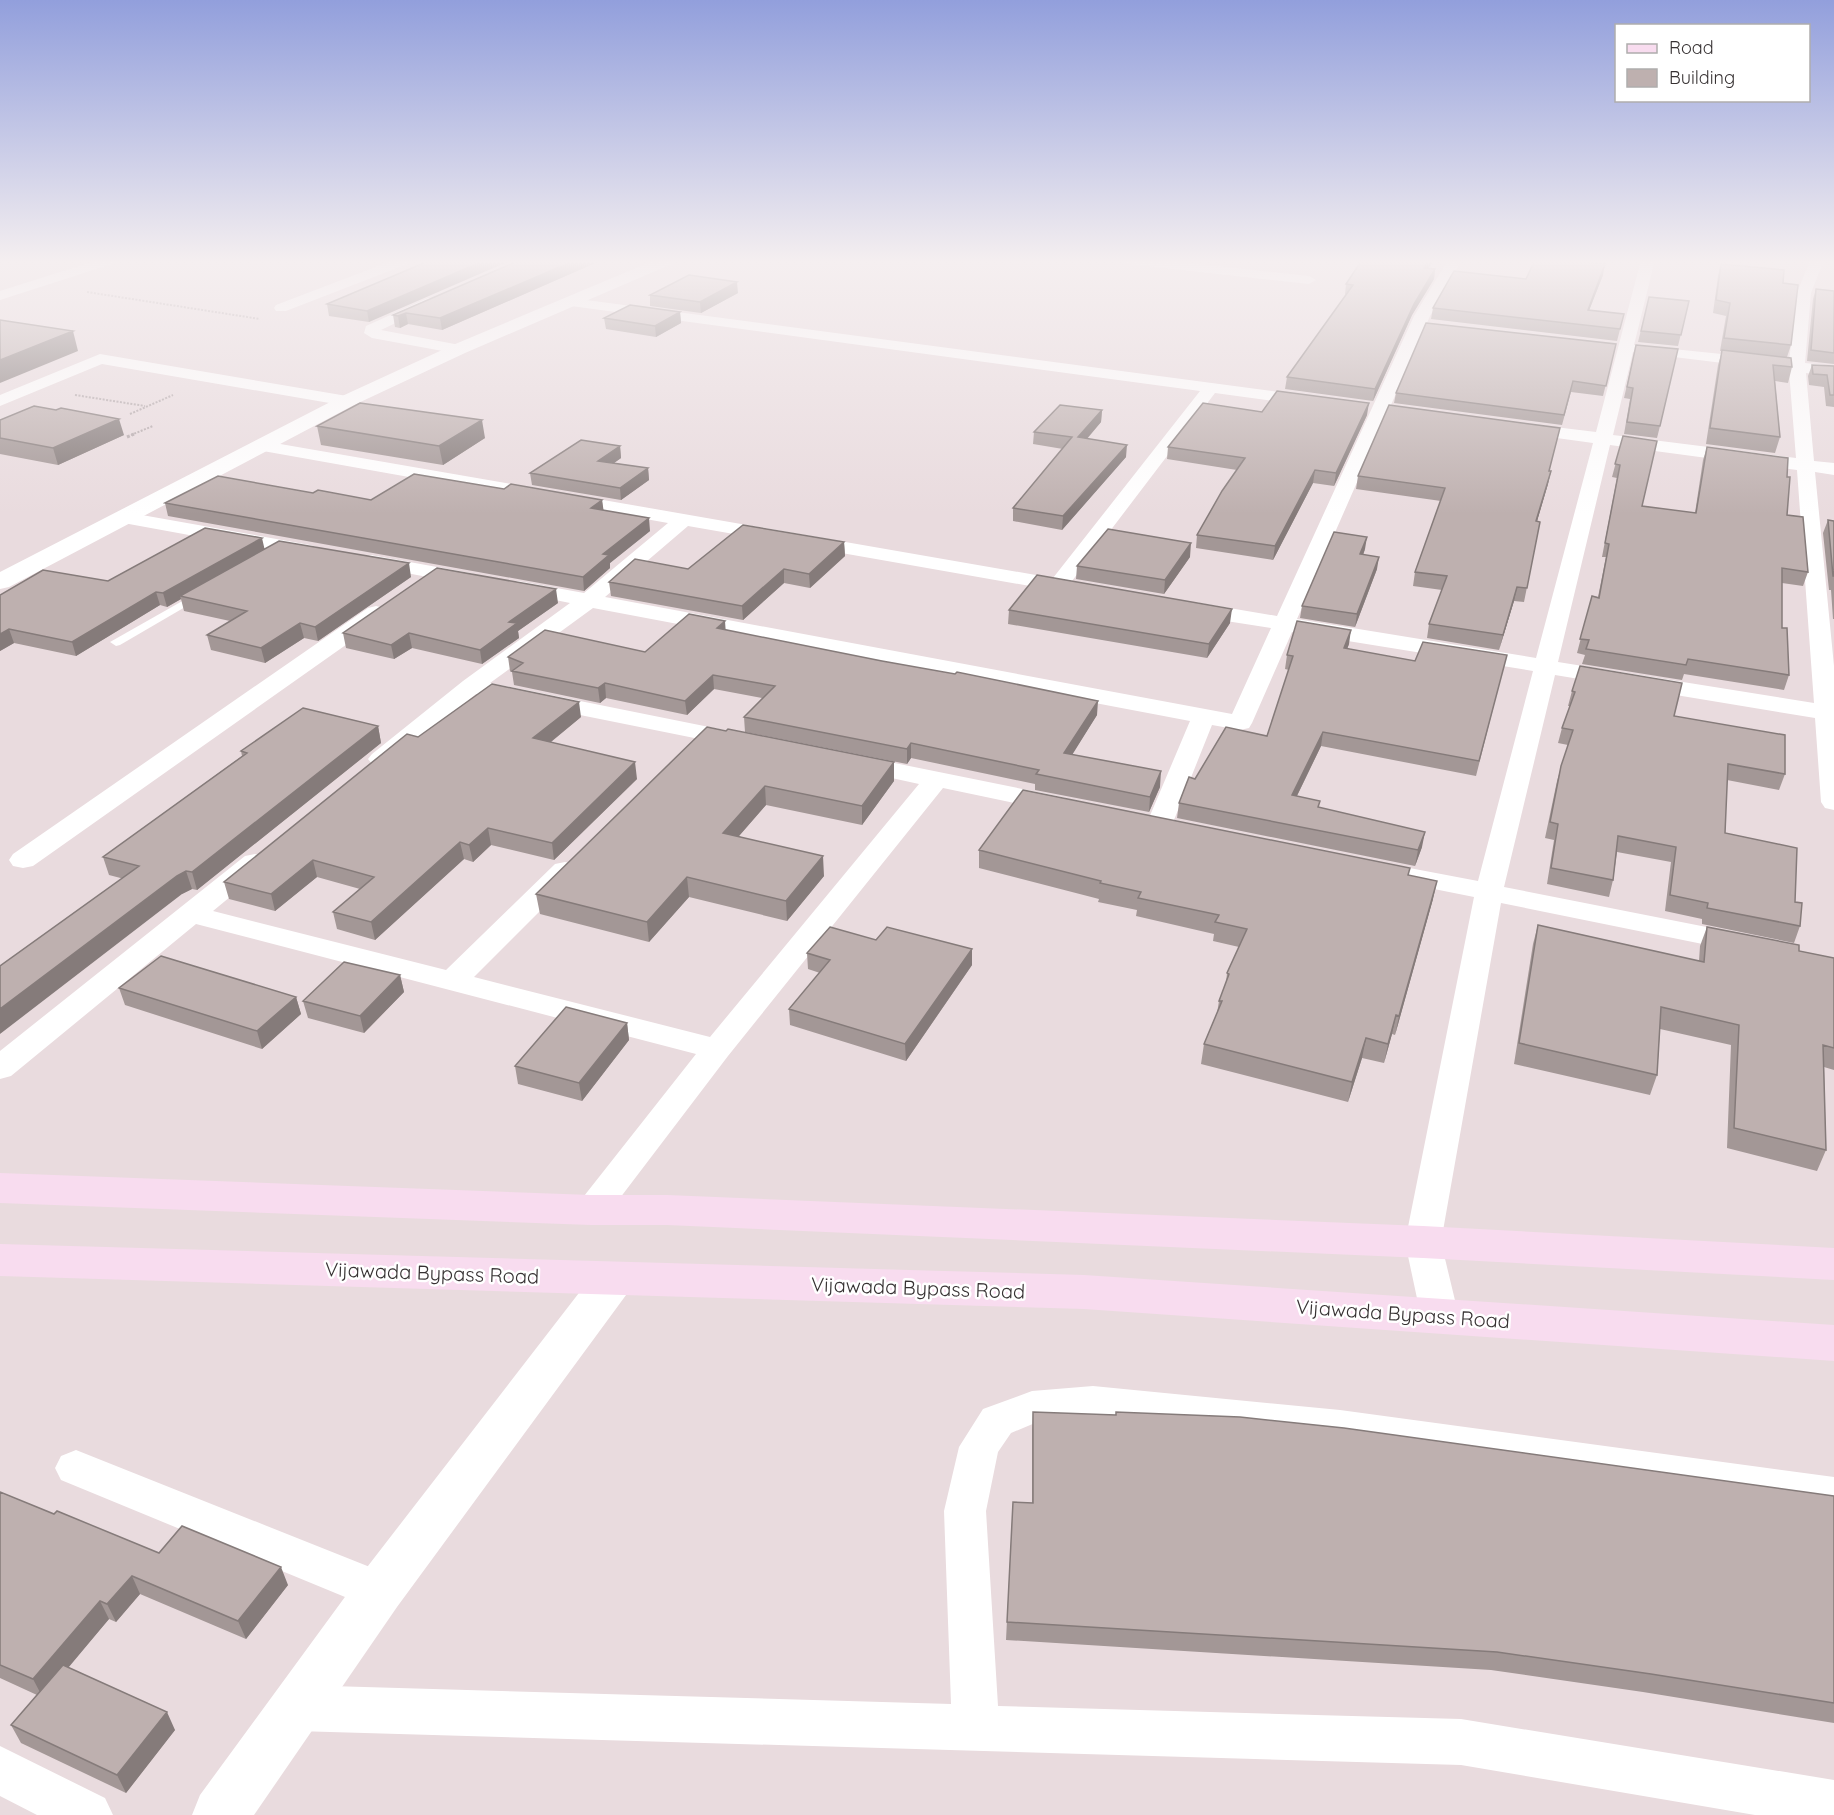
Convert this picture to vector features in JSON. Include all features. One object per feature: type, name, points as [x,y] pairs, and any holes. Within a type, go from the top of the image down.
[{"type":"main road","points":[[0,1188],[591,1210],[667,1210],[1423,1242],[1834,1264]]},
{"type":"main road","name":"Vijawada Bypass Road","points":[[0,1260],[1084,1292],[1834,1343]]},
{"type":"street","points":[[436,345],[459,349]]},
{"type":"street","points":[[0,582],[347,401],[469,345]]},
{"type":"street","points":[[880,345],[1324,402]]},
{"type":"street","points":[[353,558],[589,600],[1240,723],[1380,410],[1414,345]]},
{"type":"street","points":[[1799,345],[1797,366],[1830,713],[1834,802]]},
{"type":"street","points":[[1440,1317],[1423,1242],[1489,892],[1602,439],[1619,347],[1834,371]]},
{"type":"street","points":[[0,401],[100,359],[347,401]]},
{"type":"street","points":[[1058,585],[1211,387]]},
{"type":"street","points":[[1357,407],[1403,413]]},
{"type":"street","points":[[1508,427],[1834,469]]},
{"type":"street","points":[[262,446],[1092,591]]},
{"type":"street","points":[[125,518],[330,554]]},
{"type":"street","points":[[363,774],[471,686],[589,600],[684,519]]},
{"type":"street","points":[[23,860],[435,573]]},
{"type":"street","points":[[1171,605],[1830,713]]},
{"type":"street","points":[[471,686],[760,744]]},
{"type":"street","points":[[1159,825],[1204,716]]},
{"type":"street","points":[[677,758],[702,732]]},
{"type":"street","points":[[831,758],[1077,808]]},
{"type":"street","points":[[591,1210],[717,1049],[936,780]]},
{"type":"street","points":[[0,1068],[273,848]]},
{"type":"street","points":[[452,981],[585,850]]},
{"type":"street","points":[[1375,869],[1765,948]]},
{"type":"street","points":[[192,914],[717,1049]]},
{"type":"street","points":[[220,1815],[379,1591],[614,1279]]},
{"type":"street","points":[[976,1728],[965,1511],[979,1447],[997,1421],[1032,1407],[1093,1402],[1340,1427],[1834,1495]]},
{"type":"street","points":[[76,1468],[379,1591]]},
{"type":"street","points":[[296,1708],[1461,1742],[1834,1804]]},
{"type":"street","points":[[0,1770],[88,1815]]},
{"type":"lane","points":[[264,557],[284,546]]},
{"type":"lane","points":[[116,642],[214,586]]},
{"type":"path","points":[[73,395],[147,407]]},
{"type":"path","points":[[127,437],[153,426]]},
{"type":"building","points":[[0,345],[39,345],[0,360]]},
{"type":"building","points":[[1310,345],[1395,345],[1375,389],[1287,377]]},
{"type":"building","points":[[1417,345],[1616,345],[1606,386],[1573,381],[1564,415],[1396,393]]},
{"type":"building","points":[[1636,345],[1678,349],[1660,426],[1627,422],[1633,388],[1627,387]]},
{"type":"building","points":[[1811,345],[1834,345],[1834,353],[1811,350]]},
{"type":"building","points":[[1722,350],[1791,358],[1792,367],[1773,365],[1780,437],[1710,428]]},
{"type":"building","points":[[1812,365],[1834,366],[1834,395],[1830,395],[1827,375],[1813,374]]},
{"type":"building","points":[[1277,391],[1369,403],[1336,473],[1315,470],[1275,546],[1197,535],[1222,491],[1245,458],[1168,447],[1203,403],[1262,412]]},
{"type":"building","points":[[360,403],[482,420],[439,446],[317,426]]},
{"type":"building","points":[[1060,405],[1102,410],[1078,437],[1127,445],[1063,516],[1013,508],[1072,437],[1034,432]]},
{"type":"building","points":[[1389,405],[1560,428],[1549,471],[1551,471],[1536,521],[1540,522],[1527,588],[1517,587],[1503,635],[1429,624],[1447,576],[1415,572],[1445,488],[1358,476]]},
{"type":"building","points":[[34,406],[56,410],[61,408],[119,419],[53,448],[0,438],[0,420]]},
{"type":"building","points":[[1623,436],[1657,441],[1642,506],[1696,513],[1707,447],[1788,458],[1787,477],[1790,477],[1787,515],[1803,517],[1808,572],[1782,568],[1782,628],[1787,628],[1789,675],[1688,659],[1686,665],[1586,649],[1589,640],[1580,639],[1592,596],[1599,598],[1609,544],[1605,543],[1620,465],[1615,464]]},
{"type":"building","points":[[581,440],[620,446],[598,461],[648,468],[620,488],[530,473]]},
{"type":"building","points":[[414,474],[504,489],[511,484],[602,500],[591,508],[649,518],[603,554],[609,555],[583,577],[165,503],[218,476],[313,493],[318,490],[371,500]]},
{"type":"building","points":[[1828,520],[1834,521],[1834,576],[1833,576]]},
{"type":"building","points":[[743,525],[844,542],[809,574],[784,569],[742,606],[609,582],[635,559],[688,569]]},
{"type":"building","points":[[205,528],[262,538],[163,593],[156,592],[72,642],[9,629],[0,634],[0,595],[43,570],[108,581]]},
{"type":"building","points":[[1108,529],[1191,543],[1165,580],[1077,566]]},
{"type":"building","points":[[1334,532],[1367,537],[1360,554],[1379,557],[1357,614],[1302,606]]},
{"type":"building","points":[[279,541],[409,563],[315,627],[300,623],[261,648],[207,635],[247,611],[180,596]]},
{"type":"building","points":[[437,568],[556,589],[509,622],[517,623],[480,650],[409,633],[391,645],[343,633]]},
{"type":"building","points":[[1037,575],[1232,609],[1209,644],[1009,610]]},
{"type":"building","points":[[689,614],[725,621],[717,628],[882,661],[955,674],[957,672],[1098,701],[1064,753],[1161,771],[1150,797],[1036,774],[1039,770],[911,743],[907,749],[744,717],[775,686],[713,675],[685,701],[605,683],[598,688],[512,671],[523,663],[508,657],[545,630],[645,652]]},
{"type":"building","points":[[1297,621],[1351,630],[1344,648],[1415,661],[1423,642],[1507,655],[1479,761],[1323,732],[1292,795],[1320,801],[1318,807],[1425,832],[1418,850],[1179,803],[1189,777],[1195,779],[1226,727],[1267,736],[1293,656],[1287,655]]},
{"type":"building","points":[[1580,666],[1682,683],[1674,716],[1785,735],[1785,774],[1728,764],[1725,833],[1797,848],[1795,902],[1802,903],[1800,926],[1707,908],[1708,903],[1670,895],[1676,847],[1618,836],[1613,880],[1551,868],[1558,824],[1550,822],[1561,766],[1573,730],[1562,728],[1575,692],[1572,691]]},
{"type":"building","points":[[492,684],[579,702],[533,738],[635,762],[552,843],[488,828],[469,845],[460,842],[371,922],[333,912],[374,877],[313,860],[271,894],[224,882],[407,734],[418,737]]},
{"type":"building","points":[[303,708],[378,726],[192,872],[186,871],[177,876],[0,1009],[0,966],[139,866],[103,857],[247,753],[241,751]]},
{"type":"building","points":[[707,727],[726,731],[728,729],[894,762],[862,806],[765,786],[723,833],[823,856],[786,901],[687,877],[647,922],[536,894]]},
{"type":"building","points":[[1023,790],[1410,868],[1408,875],[1437,881],[1399,1016],[1396,1015],[1388,1044],[1366,1038],[1352,1082],[1204,1044],[1222,1001],[1219,1001],[1229,974],[1227,973],[1247,929],[1215,922],[1219,915],[1138,898],[1141,892],[979,850]]},
{"type":"building","points":[[1538,925],[1704,962],[1707,927],[1799,945],[1799,951],[1834,958],[1834,1048],[1823,1045],[1826,1150],[1734,1128],[1739,1025],[1661,1007],[1657,1075],[1519,1043]]},
{"type":"building","points":[[830,927],[876,940],[887,927],[972,949],[905,1044],[789,1009],[830,960],[807,953]]},
{"type":"building","points":[[161,956],[296,997],[257,1031],[119,988]]},
{"type":"building","points":[[344,962],[400,975],[360,1016],[303,1001]]},
{"type":"building","points":[[566,1007],[627,1023],[579,1083],[515,1066]]},
{"type":"building","points":[[1033,1412],[1116,1415],[1116,1412],[1240,1417],[1344,1428],[1834,1496],[1834,1703],[1497,1652],[1007,1622],[1013,1502],[1033,1503]]},
{"type":"building","points":[[0,1492],[54,1514],[57,1511],[159,1553],[182,1526],[281,1567],[238,1621],[132,1576],[107,1604],[100,1601],[33,1679],[0,1665]]},
{"type":"building","points":[[63,1665],[167,1712],[117,1775],[11,1725]]}]
